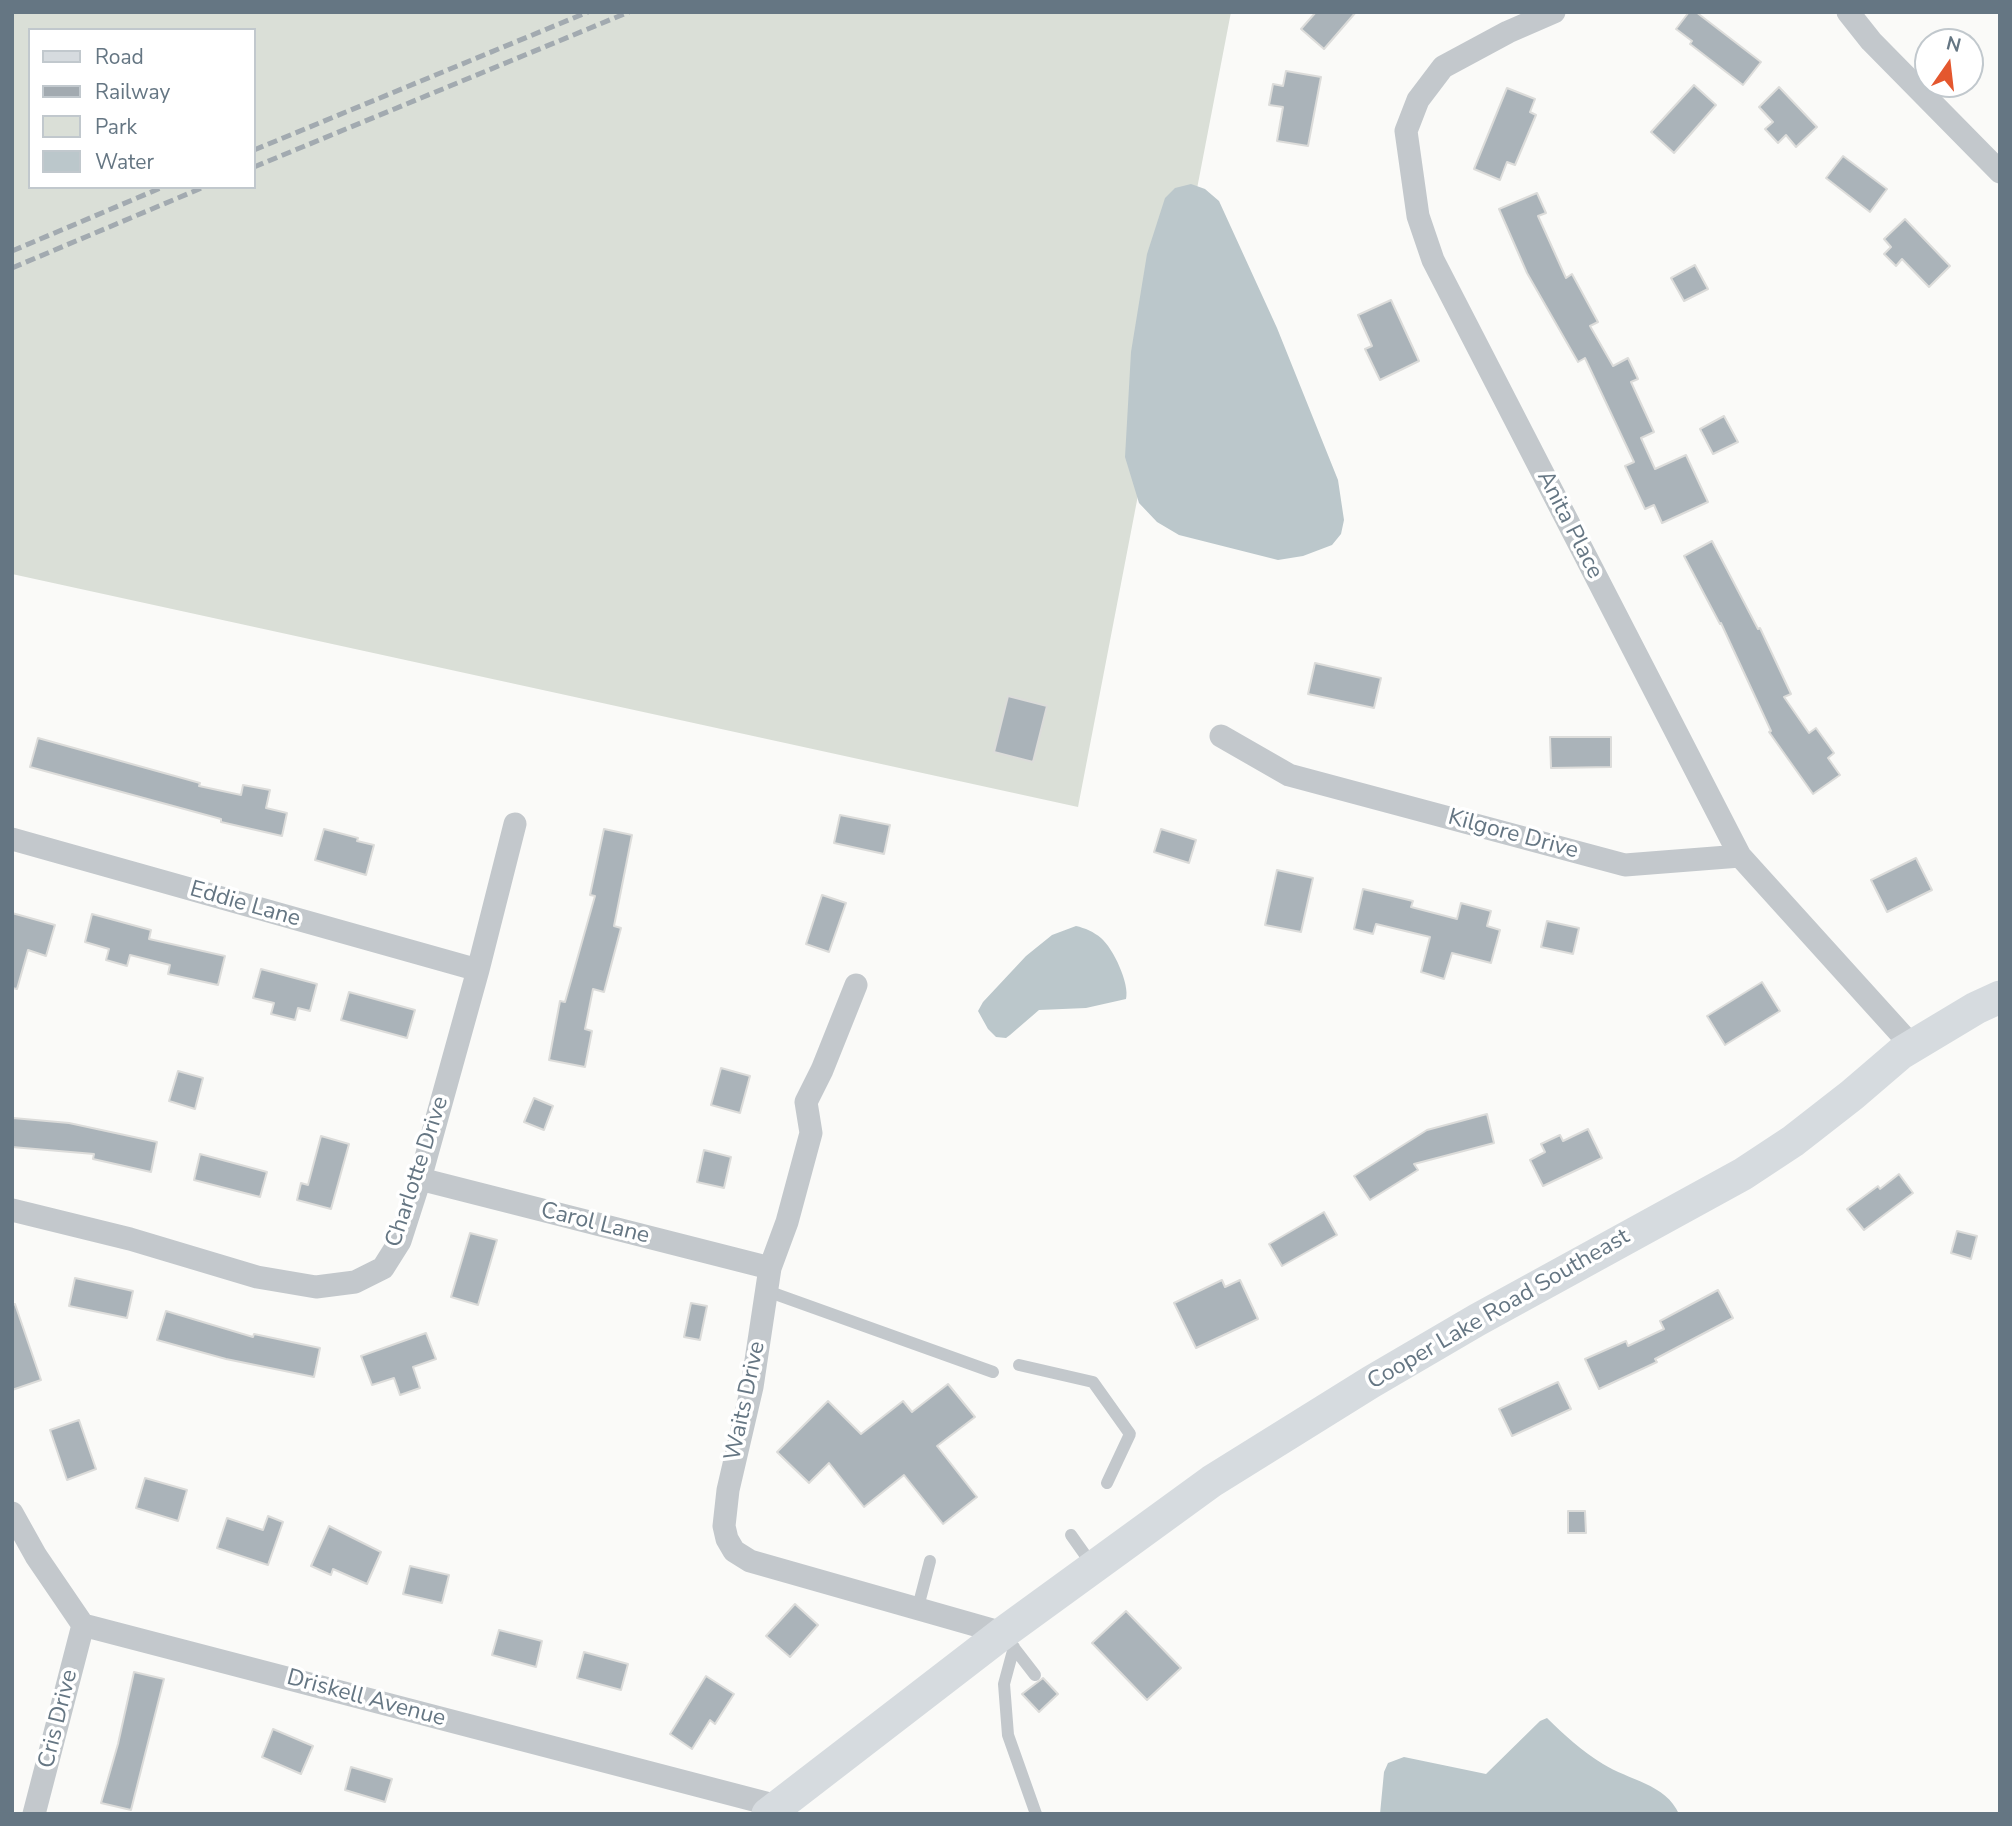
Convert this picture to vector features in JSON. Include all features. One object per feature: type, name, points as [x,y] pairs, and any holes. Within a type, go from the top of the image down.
[{"type":"street","name":"Anita Place","points":[[1554,12],[1508,32],[1443,67],[1418,100],[1406,131],[1418,216],[1433,260],[1740,856],[1912,1046]]},
{"type":"street","points":[[1848,12],[1871,41],[2000,172]]},
{"type":"street","name":"Kilgore Drive","points":[[1222,736],[1289,775],[1625,865],[1740,856]]},
{"type":"street","name":"Charlotte Drive","points":[[12,1210],[130,1239],[257,1277],[316,1287],[355,1282],[383,1268],[400,1241],[420,1179],[515,824]]},
{"type":"street","name":"Eddie Lane","points":[[12,839],[478,970]]},
{"type":"street","name":"Waits Drive","points":[[856,985],[822,1070],[806,1102],[811,1133],[787,1223],[770,1268],[752,1387],[724,1509],[727,1539],[734,1551],[750,1561],[918,1607],[1008,1640]]},
{"type":"street","name":"Cooper Lake Road Southeast","points":[[773,1810],[1008,1640],[1094,1566],[1212,1481],[1371,1382],[1533,1288],[1743,1174],[1793,1141],[1901,1053],[1976,1008],[2000,997]]},
{"type":"street","name":"Carol Lane","points":[[420,1179],[770,1268]]},
{"type":"street","points":[[12,1513],[36,1556],[83,1625]]},
{"type":"street","name":"Driskell Avenue","points":[[83,1625],[773,1810]]},
{"type":"street","name":"Cris Drive","points":[[34,1814],[83,1625]]},
{"type":"lane","points":[[767,1292],[993,1372]]},
{"type":"lane","points":[[1019,1365],[1093,1382],[1130,1434],[1107,1483]]},
{"type":"lane","points":[[1071,1535],[1094,1566]]},
{"type":"lane","points":[[918,1607],[930,1561]]},
{"type":"lane","points":[[1008,1640],[1035,1675]]},
{"type":"lane","points":[[1008,1640],[1004,1684],[1008,1735],[1036,1814]]},
{"type":"green space","points":[[12,12],[1231,12],[1078,807],[12,574]]},
{"type":"water","points":[[1191,184],[1205,189],[1219,201],[1277,328],[1338,480],[1344,520],[1341,534],[1332,545],[1303,556],[1278,560],[1179,535],[1157,522],[1139,503],[1125,457],[1131,352],[1147,254],[1165,198],[1175,188]]},
{"type":"water","points":[[1076,926],[1098,936],[1111,950],[1123,976],[1126,999],[1086,1008],[1039,1010],[1006,1038],[996,1037],[978,1011],[983,1002],[1026,956],[1052,935]]},
{"type":"water","points":[[1547,1718],[1595,1759],[1656,1789],[1673,1804],[1679,1814],[1380,1814],[1384,1772],[1388,1763],[1404,1757],[1486,1774],[1540,1721]]},
{"type":"building","points":[[1316,12],[1356,12],[1324,49],[1301,29]]},
{"type":"building","points":[[1689,12],[1696,12],[1761,62],[1743,85],[1690,44],[1692,41],[1676,29]]},
{"type":"building","points":[[1286,71],[1321,77],[1308,146],[1277,141],[1283,107],[1269,105],[1273,84],[1283,86]]},
{"type":"building","points":[[1694,85],[1716,105],[1674,153],[1651,132]]},
{"type":"building","points":[[1779,87],[1817,127],[1796,147],[1786,135],[1778,143],[1765,129],[1773,122],[1759,107]]},
{"type":"building","points":[[1507,88],[1535,99],[1530,112],[1536,115],[1515,165],[1507,162],[1500,180],[1474,169]]},
{"type":"building","points":[[1843,156],[1887,189],[1870,212],[1826,178]]},
{"type":"building","points":[[1537,193],[1546,213],[1538,216],[1566,278],[1572,274],[1598,322],[1590,326],[1613,366],[1628,358],[1638,379],[1631,382],[1654,432],[1641,438],[1655,469],[1686,455],[1708,502],[1662,523],[1654,505],[1645,509],[1625,466],[1634,462],[1585,358],[1578,362],[1527,273],[1499,209]]},
{"type":"building","points":[[1905,219],[1950,266],[1929,287],[1902,259],[1896,266],[1884,254],[1891,247],[1884,239]]},
{"type":"building","points":[[1695,265],[1708,289],[1684,301],[1671,278]]},
{"type":"building","points":[[1391,300],[1419,361],[1380,380],[1365,349],[1372,346],[1358,315]]},
{"type":"building","points":[[1724,416],[1738,442],[1713,454],[1700,429]]},
{"type":"building","points":[[1712,541],[1758,629],[1760,628],[1791,694],[1784,697],[1809,733],[1816,728],[1834,753],[1828,758],[1840,775],[1813,794],[1769,732],[1771,731],[1721,623],[1684,556]]},
{"type":"building","points":[[1315,663],[1381,678],[1374,708],[1308,694]]},
{"type":"building","points":[[1008,696],[1047,706],[1033,762],[994,752]]},
{"type":"building","points":[[1550,737],[1611,737],[1611,767],[1551,768]]},
{"type":"building","points":[[38,738],[200,783],[199,786],[241,795],[243,785],[270,790],[266,808],[287,813],[282,836],[221,822],[221,819],[30,767]]},
{"type":"building","points":[[840,815],[890,825],[884,854],[834,843]]},
{"type":"building","points":[[324,829],[374,845],[366,875],[315,860]]},
{"type":"building","points":[[604,829],[632,835],[614,926],[621,928],[604,992],[593,989],[585,1029],[592,1031],[585,1067],[549,1060],[560,1001],[565,1002],[595,896],[590,895]]},
{"type":"building","points":[[1161,829],[1196,840],[1189,863],[1154,852]]},
{"type":"building","points":[[1916,858],[1932,890],[1887,912],[1871,880]]},
{"type":"building","points":[[1277,870],[1313,878],[1301,932],[1265,925]]},
{"type":"building","points":[[1363,889],[1413,901],[1411,907],[1457,919],[1461,903],[1491,911],[1487,926],[1500,930],[1491,963],[1452,953],[1444,979],[1421,972],[1430,937],[1376,924],[1373,934],[1354,929]]},
{"type":"building","points":[[822,895],[846,903],[829,952],[806,944]]},
{"type":"building","points":[[12,913],[55,925],[46,956],[28,950],[17,989],[12,988]]},
{"type":"building","points":[[92,914],[151,930],[149,939],[225,956],[218,985],[168,974],[170,965],[130,955],[127,966],[106,960],[109,949],[85,942]]},
{"type":"building","points":[[1547,921],[1579,928],[1573,954],[1541,947]]},
{"type":"building","points":[[261,969],[317,984],[310,1011],[298,1008],[295,1020],[271,1014],[274,1003],[253,998]]},
{"type":"building","points":[[1762,982],[1780,1011],[1725,1045],[1707,1016]]},
{"type":"building","points":[[349,992],[415,1010],[407,1038],[341,1020]]},
{"type":"building","points":[[721,1068],[750,1076],[740,1113],[711,1105]]},
{"type":"building","points":[[178,1071],[203,1078],[195,1109],[169,1101]]},
{"type":"building","points":[[534,1098],[553,1106],[544,1130],[524,1122]]},
{"type":"building","points":[[1487,1114],[1494,1143],[1414,1164],[1418,1170],[1370,1200],[1354,1176],[1427,1130]]},
{"type":"building","points":[[13,1118],[69,1123],[157,1142],[151,1172],[93,1159],[94,1154],[12,1147]]},
{"type":"building","points":[[1588,1129],[1602,1158],[1543,1186],[1530,1160],[1545,1152],[1541,1144],[1560,1135],[1563,1141]]},
{"type":"building","points":[[321,1136],[349,1144],[331,1209],[297,1200],[301,1183],[308,1185]]},
{"type":"building","points":[[704,1150],[731,1157],[724,1188],[697,1182]]},
{"type":"building","points":[[200,1154],[267,1172],[260,1197],[194,1180]]},
{"type":"building","points":[[1899,1174],[1913,1193],[1864,1230],[1847,1209]]},
{"type":"building","points":[[1324,1212],[1337,1235],[1282,1266],[1269,1244]]},
{"type":"building","points":[[1957,1231],[1977,1236],[1971,1259],[1951,1253]]},
{"type":"building","points":[[470,1233],[497,1240],[478,1305],[451,1297]]},
{"type":"building","points":[[75,1278],[133,1291],[127,1318],[69,1306]]},
{"type":"building","points":[[1222,1280],[1225,1287],[1240,1280],[1258,1319],[1196,1348],[1174,1303]]},
{"type":"building","points":[[1718,1290],[1733,1318],[1655,1359],[1657,1362],[1599,1389],[1585,1359],[1626,1341],[1628,1346],[1664,1329],[1660,1321]]},
{"type":"building","points":[[691,1303],[707,1306],[700,1340],[684,1337]]},
{"type":"building","points":[[15,1304],[41,1380],[12,1390],[12,1305]]},
{"type":"building","points":[[166,1311],[253,1337],[254,1334],[320,1348],[314,1377],[226,1359],[157,1340]]},
{"type":"building","points":[[426,1333],[436,1359],[413,1367],[420,1388],[400,1395],[394,1378],[372,1385],[361,1356]]},
{"type":"building","points":[[1558,1382],[1571,1409],[1512,1436],[1499,1409]]},
{"type":"building","points":[[948,1384],[975,1417],[937,1446],[977,1497],[943,1524],[904,1475],[864,1507],[829,1463],[809,1483],[777,1452],[828,1401],[861,1434],[903,1401],[912,1412]]},
{"type":"building","points":[[79,1420],[96,1469],[67,1480],[50,1430]]},
{"type":"building","points":[[145,1478],[187,1490],[178,1521],[136,1508]]},
{"type":"building","points":[[1568,1511],[1585,1511],[1586,1533],[1568,1533]]},
{"type":"building","points":[[268,1516],[283,1522],[268,1565],[217,1548],[227,1518],[263,1530]]},
{"type":"building","points":[[329,1526],[381,1552],[367,1584],[333,1569],[331,1575],[311,1566]]},
{"type":"building","points":[[410,1566],[449,1575],[442,1603],[403,1594]]},
{"type":"building","points":[[795,1604],[818,1625],[790,1657],[766,1636]]},
{"type":"building","points":[[1126,1611],[1181,1668],[1147,1700],[1092,1643]]},
{"type":"building","points":[[499,1630],[542,1641],[536,1667],[492,1655]]},
{"type":"building","points":[[584,1652],[628,1664],[621,1690],[577,1678]]},
{"type":"building","points":[[134,1672],[164,1679],[131,1810],[101,1803]]},
{"type":"building","points":[[706,1676],[734,1694],[715,1724],[710,1720],[692,1749],[670,1734]]},
{"type":"building","points":[[1043,1678],[1058,1694],[1039,1712],[1022,1694]]},
{"type":"building","points":[[273,1729],[313,1746],[301,1774],[262,1757]]},
{"type":"building","points":[[351,1767],[392,1779],[385,1802],[345,1790]]},
{"type":"railway","points":[[256,149],[588,12]]},
{"type":"railway","points":[[256,166],[629,12]]},
{"type":"railway","points":[[12,251],[158,189]]},
{"type":"railway","points":[[12,268],[199,189]]}]
